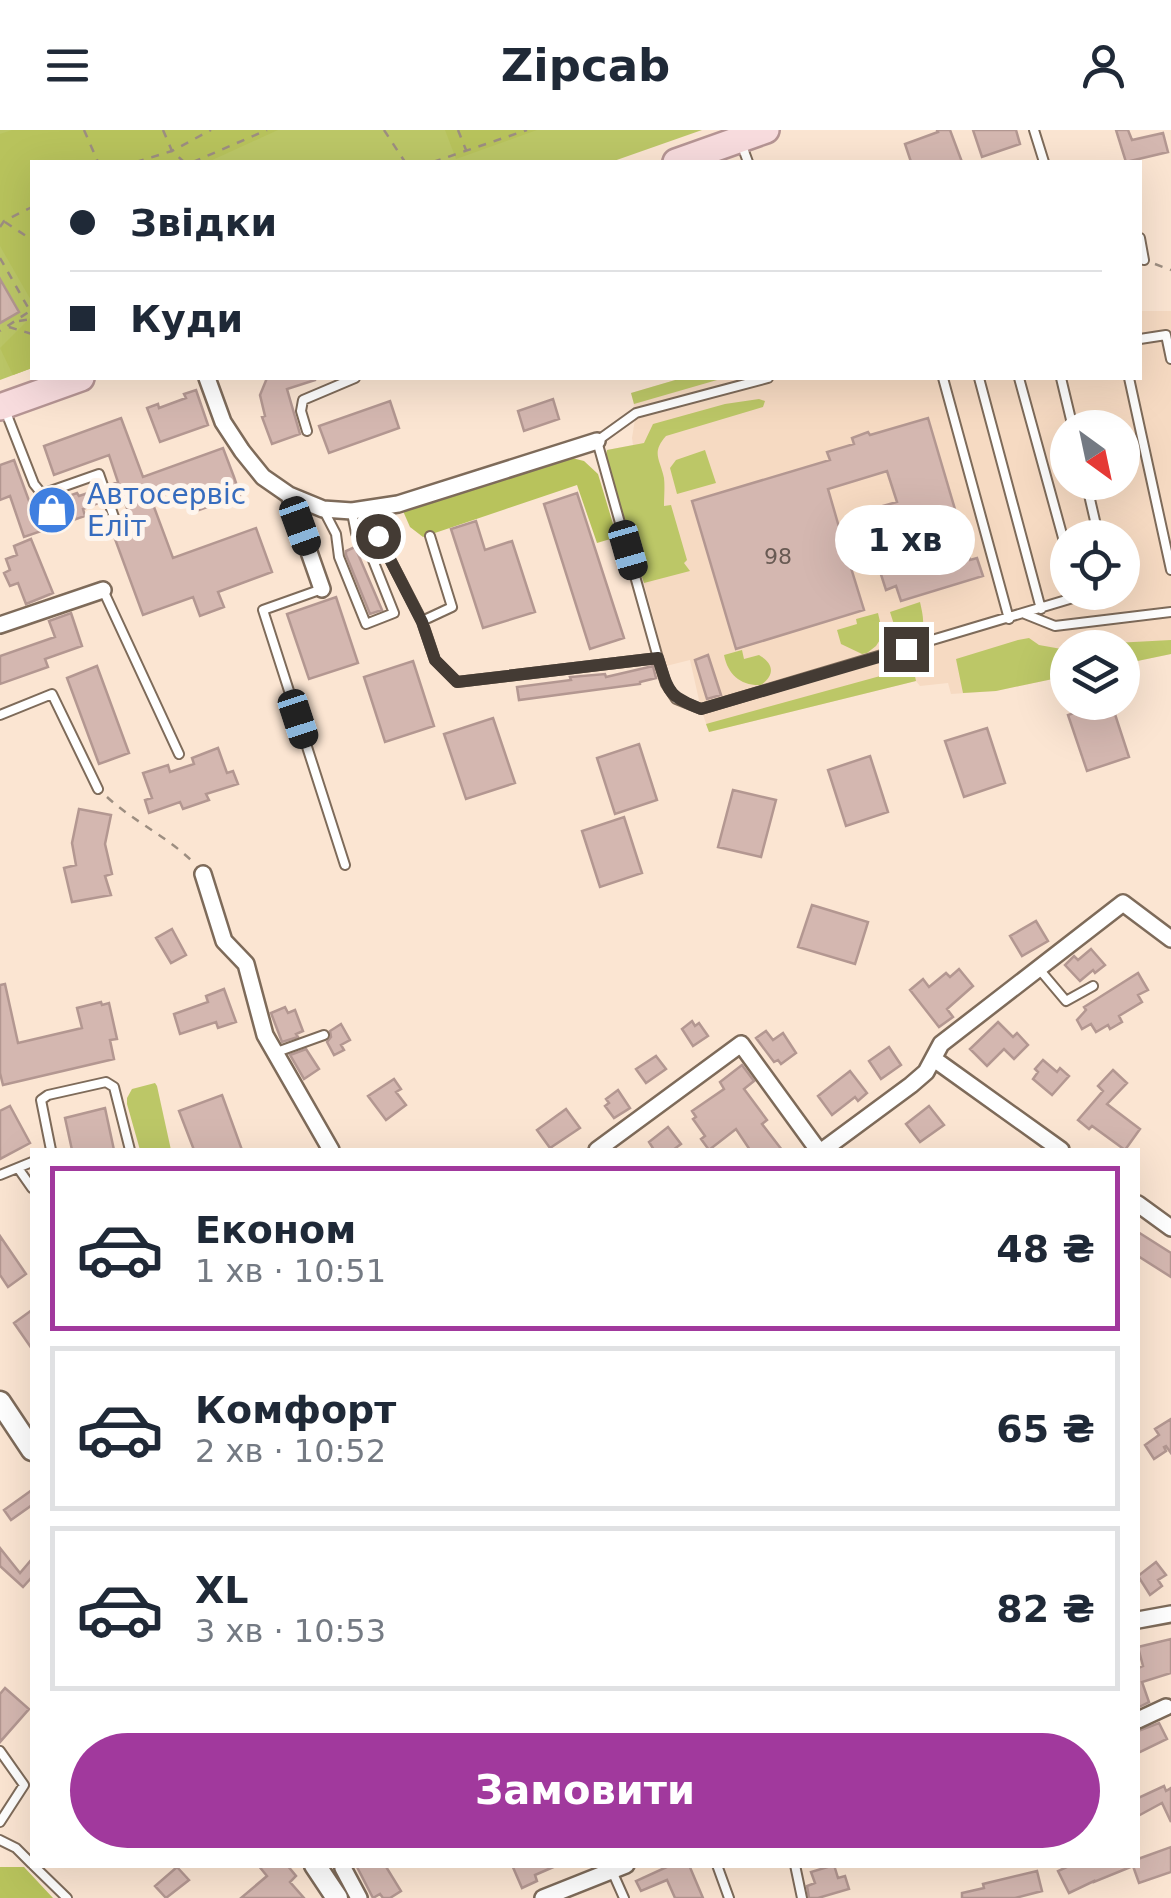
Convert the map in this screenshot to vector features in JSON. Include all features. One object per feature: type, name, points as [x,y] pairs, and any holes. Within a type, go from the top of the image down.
[{"type":"main road","points":[[688,160],[744,151],[766,130]]},
{"type":"main road","points":[[2,406],[75,380]]},
{"type":"street","points":[[208,380],[223,422],[263,478],[288,495],[323,509],[358,510],[398,504],[596,441]]},
{"type":"street","points":[[288,495],[322,589]]},
{"type":"street","points":[[0,625],[103,590]]},
{"type":"street","points":[[203,874],[224,941],[246,964],[274,1053],[331,1148]]},
{"type":"street","points":[[824,1148],[911,1086],[926,1072],[941,1044],[1123,903],[1171,938]]},
{"type":"street","points":[[599,1148],[741,1044],[819,1148]]},
{"type":"street","points":[[934,1060],[1058,1148]]},
{"type":"street","points":[[1140,1205],[1171,1228]]},
{"type":"street","points":[[0,1402],[30,1447]]},
{"type":"street","points":[[1140,1616],[1171,1614]]},
{"type":"street","points":[[1140,1719],[1168,1707]]},
{"type":"street","points":[[316,1868],[337,1898]]},
{"type":"street","points":[[344,1868],[360,1898]]},
{"type":"street","points":[[542,1898],[619,1868]]},
{"type":"lane","points":[[1034,130],[1043,160]]},
{"type":"lane","points":[[1142,249],[1144,260]]},
{"type":"lane","points":[[1142,339],[1166,335],[1171,360]]},
{"type":"lane","points":[[307,431],[301,411],[303,400],[350,380]]},
{"type":"lane","points":[[760,380],[636,413],[596,441],[666,684],[676,700],[701,709],[1050,606]]},
{"type":"lane","points":[[944,380],[1009,619]]},
{"type":"lane","points":[[979,380],[1041,609]]},
{"type":"lane","points":[[1020,380],[1058,520]]},
{"type":"lane","points":[[1061,380],[1069,410]]},
{"type":"lane","points":[[1129,380],[1171,570]]},
{"type":"lane","points":[[2,406],[34,484],[42,494],[100,474],[115,520]]},
{"type":"lane","points":[[323,509],[336,534],[339,557],[366,624],[394,613],[369,546],[363,535],[356,533],[358,510]]},
{"type":"lane","points":[[358,510],[422,622],[435,660],[457,682],[658,658]]},
{"type":"lane","points":[[422,622],[452,608],[430,536]]},
{"type":"lane","points":[[322,589],[263,610],[345,865]]},
{"type":"lane","points":[[103,590],[178,754]]},
{"type":"lane","points":[[1025,614],[1055,626],[1171,612]]},
{"type":"lane","points":[[0,714],[52,694],[98,789]]},
{"type":"lane","points":[[1039,968],[1066,1001],[1093,986]]},
{"type":"lane","points":[[274,1053],[324,1035]]},
{"type":"lane","points":[[51,1148],[41,1100],[106,1082],[114,1087],[129,1148]]},
{"type":"lane","points":[[0,1175],[30,1163]]},
{"type":"lane","points":[[18,1168],[30,1185]]},
{"type":"lane","points":[[0,1751],[24,1786],[0,1822]]},
{"type":"lane","points":[[0,1840],[30,1861]]},
{"type":"lane","points":[[37,1868],[67,1898]]},
{"type":"lane","points":[[619,1868],[624,1898]]},
{"type":"lane","points":[[718,1868],[730,1898]]},
{"type":"lane","points":[[796,1868],[802,1898]]},
{"type":"path","points":[[84,130],[97,160]]},
{"type":"path","points":[[164,130],[172,151],[182,160]]},
{"type":"path","points":[[143,160],[172,151],[212,130]]},
{"type":"path","points":[[198,160],[267,130]]},
{"type":"path","points":[[384,130],[404,160]]},
{"type":"path","points":[[458,130],[466,151]]},
{"type":"path","points":[[439,160],[528,130]]},
{"type":"path","points":[[0,227],[30,208]]},
{"type":"path","points":[[4,222],[30,239]]},
{"type":"path","points":[[0,258],[30,311],[0,331]]},
{"type":"path","points":[[1144,260],[1171,270]]},
{"type":"path","points":[[16,321],[30,318]]},
{"type":"path","points":[[7,327],[30,333]]},
{"type":"path","points":[[98,789],[122,811],[171,842],[203,874]]},
{"type":"shaded area","points":[[1142,311],[1171,311],[1171,654],[1140,660],[1140,630],[1050,630],[1050,680],[996,691],[951,694],[948,683],[920,686],[916,681],[709,732],[690,660],[666,666],[644,583],[604,463],[607,450],[633,445],[636,413],[631,393],[675,380],[1142,380]]},
{"type":"green space","points":[[0,130],[702,130],[617,160],[30,160],[30,369],[0,380]]},
{"type":"green space","points":[[12,130],[278,130],[212,160],[30,160],[30,298],[0,246],[0,134]]},
{"type":"green space","points":[[445,130],[537,130],[456,159]]},
{"type":"green space","points":[[30,318],[30,369],[13,375],[0,348]]},
{"type":"green space","points":[[675,380],[717,380],[634,404],[631,393]]},
{"type":"green space","points":[[759,399],[765,401],[763,407],[666,436],[661,442],[658,456],[664,478],[664,506],[671,505],[687,560],[684,563],[690,571],[644,583],[604,463],[607,450],[644,443],[653,424]]},
{"type":"green space","points":[[705,450],[716,483],[677,494],[670,468],[676,460]]},
{"type":"green space","points":[[572,458],[584,461],[598,474],[617,537],[597,543],[577,485],[423,537],[410,527],[403,511]]},
{"type":"green space","points":[[920,602],[921,634],[905,641],[897,634],[890,612]]},
{"type":"green space","points":[[878,613],[883,635],[876,646],[862,654],[841,644],[837,630]]},
{"type":"green space","points":[[1029,638],[1050,647],[1050,680],[996,691],[963,693],[956,659]]},
{"type":"green space","points":[[1171,640],[1171,654],[1140,660],[1140,642]]},
{"type":"green space","points":[[742,650],[744,659],[759,655],[770,665],[771,673],[761,685],[736,678],[729,668],[724,655]]},
{"type":"green space","points":[[913,667],[916,681],[709,732],[706,724]]},
{"type":"green space","points":[[155,1083],[157,1086],[171,1148],[139,1148],[127,1104],[132,1089]]},
{"type":"green space","points":[[0,1867],[24,1867],[53,1898],[0,1898]]},
{"type":"building","points":[[950,130],[961,160],[910,160],[905,144]]},
{"type":"building","points":[[973,130],[1016,130],[1020,144],[982,157]]},
{"type":"building","points":[[1116,130],[1128,130],[1132,140],[1163,133],[1168,152],[1125,160]]},
{"type":"building","points":[[0,279],[19,312],[0,323]]},
{"type":"building","points":[[266,380],[315,380],[287,389],[300,434],[272,444],[262,417],[265,416],[260,395]]},
{"type":"building","points":[[196,390],[208,425],[160,442],[147,408],[158,404],[159,408]]},
{"type":"building","points":[[553,399],[559,419],[524,431],[518,411]]},
{"type":"building","points":[[390,401],[399,428],[329,453],[319,426]]},
{"type":"building","points":[[121,418],[143,477],[223,448],[234,477],[240,495],[191,513],[182,488],[151,499],[173,558],[256,528],[272,572],[218,592],[224,607],[200,616],[193,597],[143,615],[115,539],[135,531],[122,494],[115,497],[111,485],[118,482],[109,455],[54,475],[44,446]]},
{"type":"building","points":[[928,418],[970,560],[977,558],[983,576],[901,601],[896,586],[886,590],[868,534],[843,542],[864,610],[736,649],[692,501],[830,460],[827,452],[854,444],[852,438],[868,432],[870,435]],"holes":[[[887,471],[897,502],[858,513],[860,521],[839,527],[828,489]]]},
{"type":"building","points":[[14,460],[32,509],[97,490],[101,502],[83,509],[85,516],[24,537],[10,496],[0,500],[0,465]]},
{"type":"building","points":[[577,493],[624,638],[590,649],[544,504]]},
{"type":"building","points":[[476,521],[485,550],[512,541],[535,612],[483,628],[451,529]]},
{"type":"building","points":[[31,539],[53,593],[26,604],[18,583],[10,586],[4,573],[10,570],[6,559],[17,555],[14,546]]},
{"type":"building","points":[[355,547],[382,610],[370,614],[346,555]]},
{"type":"building","points":[[336,597],[358,663],[309,679],[287,614]]},
{"type":"building","points":[[71,613],[82,646],[45,659],[48,667],[0,684],[0,656],[55,637],[49,621]]},
{"type":"building","points":[[708,655],[721,695],[707,699],[695,660]]},
{"type":"building","points":[[413,661],[434,726],[385,742],[364,677]]},
{"type":"building","points":[[97,666],[129,753],[99,764],[67,678]]},
{"type":"building","points":[[653,666],[656,678],[640,684],[519,700],[517,687],[571,680],[570,677],[606,677]]},
{"type":"building","points":[[493,718],[515,783],[466,799],[444,734]]},
{"type":"building","points":[[1070,720],[1117,720],[1129,757],[1087,771]]},
{"type":"building","points":[[987,728],[1005,783],[964,797],[945,741]]},
{"type":"building","points":[[639,744],[657,800],[615,814],[597,758]]},
{"type":"building","points":[[218,748],[227,773],[233,771],[238,784],[206,794],[209,800],[183,809],[180,802],[149,813],[145,800],[152,798],[143,773],[168,765],[170,772],[194,764],[192,758]]},
{"type":"building","points":[[870,756],[888,812],[846,826],[828,770]]},
{"type":"building","points":[[733,790],[776,800],[761,857],[718,847]]},
{"type":"building","points":[[79,809],[111,815],[105,844],[112,874],[105,876],[111,895],[72,902],[64,868],[76,865],[72,843]]},
{"type":"building","points":[[624,817],[642,873],[600,887],[582,831]]},
{"type":"building","points":[[812,905],[868,922],[855,964],[798,947]]},
{"type":"building","points":[[1036,921],[1048,941],[1022,956],[1010,936]]},
{"type":"building","points":[[172,929],[186,955],[171,963],[156,938]]},
{"type":"building","points":[[1091,949],[1105,965],[1080,981],[1065,965]]},
{"type":"building","points":[[959,969],[973,986],[947,1009],[953,1017],[939,1027],[910,990],[923,979],[929,987],[946,973],[950,977]]},
{"type":"building","points":[[1138,973],[1148,990],[1138,995],[1142,1002],[1119,1016],[1122,1022],[1096,1032],[1091,1024],[1082,1029],[1077,1020],[1086,1010],[1084,1007]]},
{"type":"building","points":[[5,984],[18,1043],[82,1028],[77,1008],[109,1003],[117,1039],[110,1040],[114,1059],[3,1085],[0,985]]},
{"type":"building","points":[[224,989],[236,1022],[218,1028],[216,1022],[180,1034],[174,1014],[208,1002],[206,996]]},
{"type":"building","points":[[285,1007],[288,1013],[295,1010],[303,1031],[282,1042],[271,1013]]},
{"type":"building","points":[[692,1021],[695,1026],[699,1023],[708,1036],[693,1046],[682,1029]]},
{"type":"building","points":[[998,1022],[1028,1045],[1014,1059],[1004,1049],[987,1066],[970,1049]]},
{"type":"building","points":[[341,1024],[350,1040],[341,1045],[344,1050],[334,1055],[327,1042],[330,1031]]},
{"type":"building","points":[[766,1031],[773,1040],[783,1033],[796,1053],[781,1064],[778,1060],[774,1062],[756,1038]]},
{"type":"building","points":[[889,1047],[901,1065],[881,1079],[869,1061]]},
{"type":"building","points":[[306,1049],[319,1069],[304,1079],[290,1055]]},
{"type":"building","points":[[656,1056],[666,1069],[646,1083],[636,1069]]},
{"type":"building","points":[[1043,1060],[1069,1076],[1052,1095],[1033,1079]]},
{"type":"building","points":[[742,1065],[754,1081],[744,1089],[767,1120],[762,1124],[780,1148],[749,1148],[736,1129],[708,1148],[692,1111],[724,1089],[720,1082]]},
{"type":"building","points":[[1113,1070],[1127,1083],[1107,1104],[1140,1129],[1126,1148],[1078,1120],[1103,1091],[1098,1086]]},
{"type":"building","points":[[850,1071],[867,1093],[832,1115],[818,1096]]},
{"type":"building","points":[[394,1079],[401,1089],[396,1092],[406,1105],[386,1120],[368,1096]]},
{"type":"building","points":[[618,1090],[630,1108],[614,1118],[605,1106],[609,1103],[606,1099]]},
{"type":"building","points":[[222,1095],[241,1148],[193,1148],[179,1111]]},
{"type":"building","points":[[10,1106],[30,1143],[0,1159],[0,1111]]},
{"type":"building","points":[[929,1106],[944,1125],[920,1142],[906,1124]]},
{"type":"building","points":[[105,1108],[114,1148],[72,1148],[65,1118]]},
{"type":"building","points":[[566,1109],[580,1128],[550,1148],[537,1130]]},
{"type":"building","points":[[668,1127],[681,1144],[676,1148],[653,1148],[649,1142]]},
{"type":"building","points":[[1140,1233],[1171,1253],[1171,1277],[1140,1257]]},
{"type":"building","points":[[0,1236],[26,1274],[8,1287],[0,1275]]},
{"type":"building","points":[[30,1311],[30,1346],[14,1323]]},
{"type":"building","points":[[1171,1419],[1171,1453],[1166,1446],[1166,1451],[1154,1459],[1145,1445],[1159,1435],[1155,1429]]},
{"type":"building","points":[[30,1491],[30,1506],[11,1520],[4,1510]]},
{"type":"building","points":[[0,1548],[20,1573],[30,1561],[30,1579],[23,1587],[0,1566]]},
{"type":"building","points":[[1156,1562],[1166,1575],[1158,1580],[1162,1586],[1150,1595],[1140,1574]]},
{"type":"building","points":[[1171,1639],[1171,1673],[1142,1682],[1149,1702],[1140,1706],[1143,1666],[1140,1647]]},
{"type":"building","points":[[5,1688],[29,1709],[0,1742],[0,1694]]},
{"type":"building","points":[[1159,1723],[1167,1739],[1140,1752],[1140,1730]]},
{"type":"building","points":[[1164,1786],[1166,1791],[1171,1788],[1171,1822],[1162,1803],[1140,1815],[1140,1797]]},
{"type":"building","points":[[1171,1847],[1171,1872],[1139,1883],[1134,1868],[1140,1868],[1140,1858]]},
{"type":"building","points":[[176,1868],[189,1880],[166,1898],[155,1886]]},
{"type":"building","points":[[260,1868],[289,1868],[296,1876],[290,1882],[304,1898],[241,1898],[267,1876]]},
{"type":"building","points":[[358,1868],[387,1868],[401,1891],[390,1898],[380,1894],[373,1898]]},
{"type":"building","points":[[513,1868],[551,1868],[535,1875],[537,1881],[522,1888]]},
{"type":"building","points":[[664,1868],[690,1868],[703,1898],[675,1898],[667,1880],[641,1891],[636,1881]]},
{"type":"building","points":[[835,1868],[838,1878],[845,1876],[849,1889],[809,1898],[807,1886],[815,1883],[811,1872]]},
{"type":"building","points":[[1064,1868],[1128,1868],[1069,1893],[1058,1871]]},
{"type":"building","points":[[1037,1871],[1042,1891],[1015,1898],[962,1898],[962,1893],[984,1888],[983,1884]]},
{"type":"place","name":"Автосервіс Еліт","points":[[52,510]]},
{"type":"route","points":[[378,536],[422,622],[435,660],[457,682],[658,658],[676,700],[701,709],[906,649]]}]
